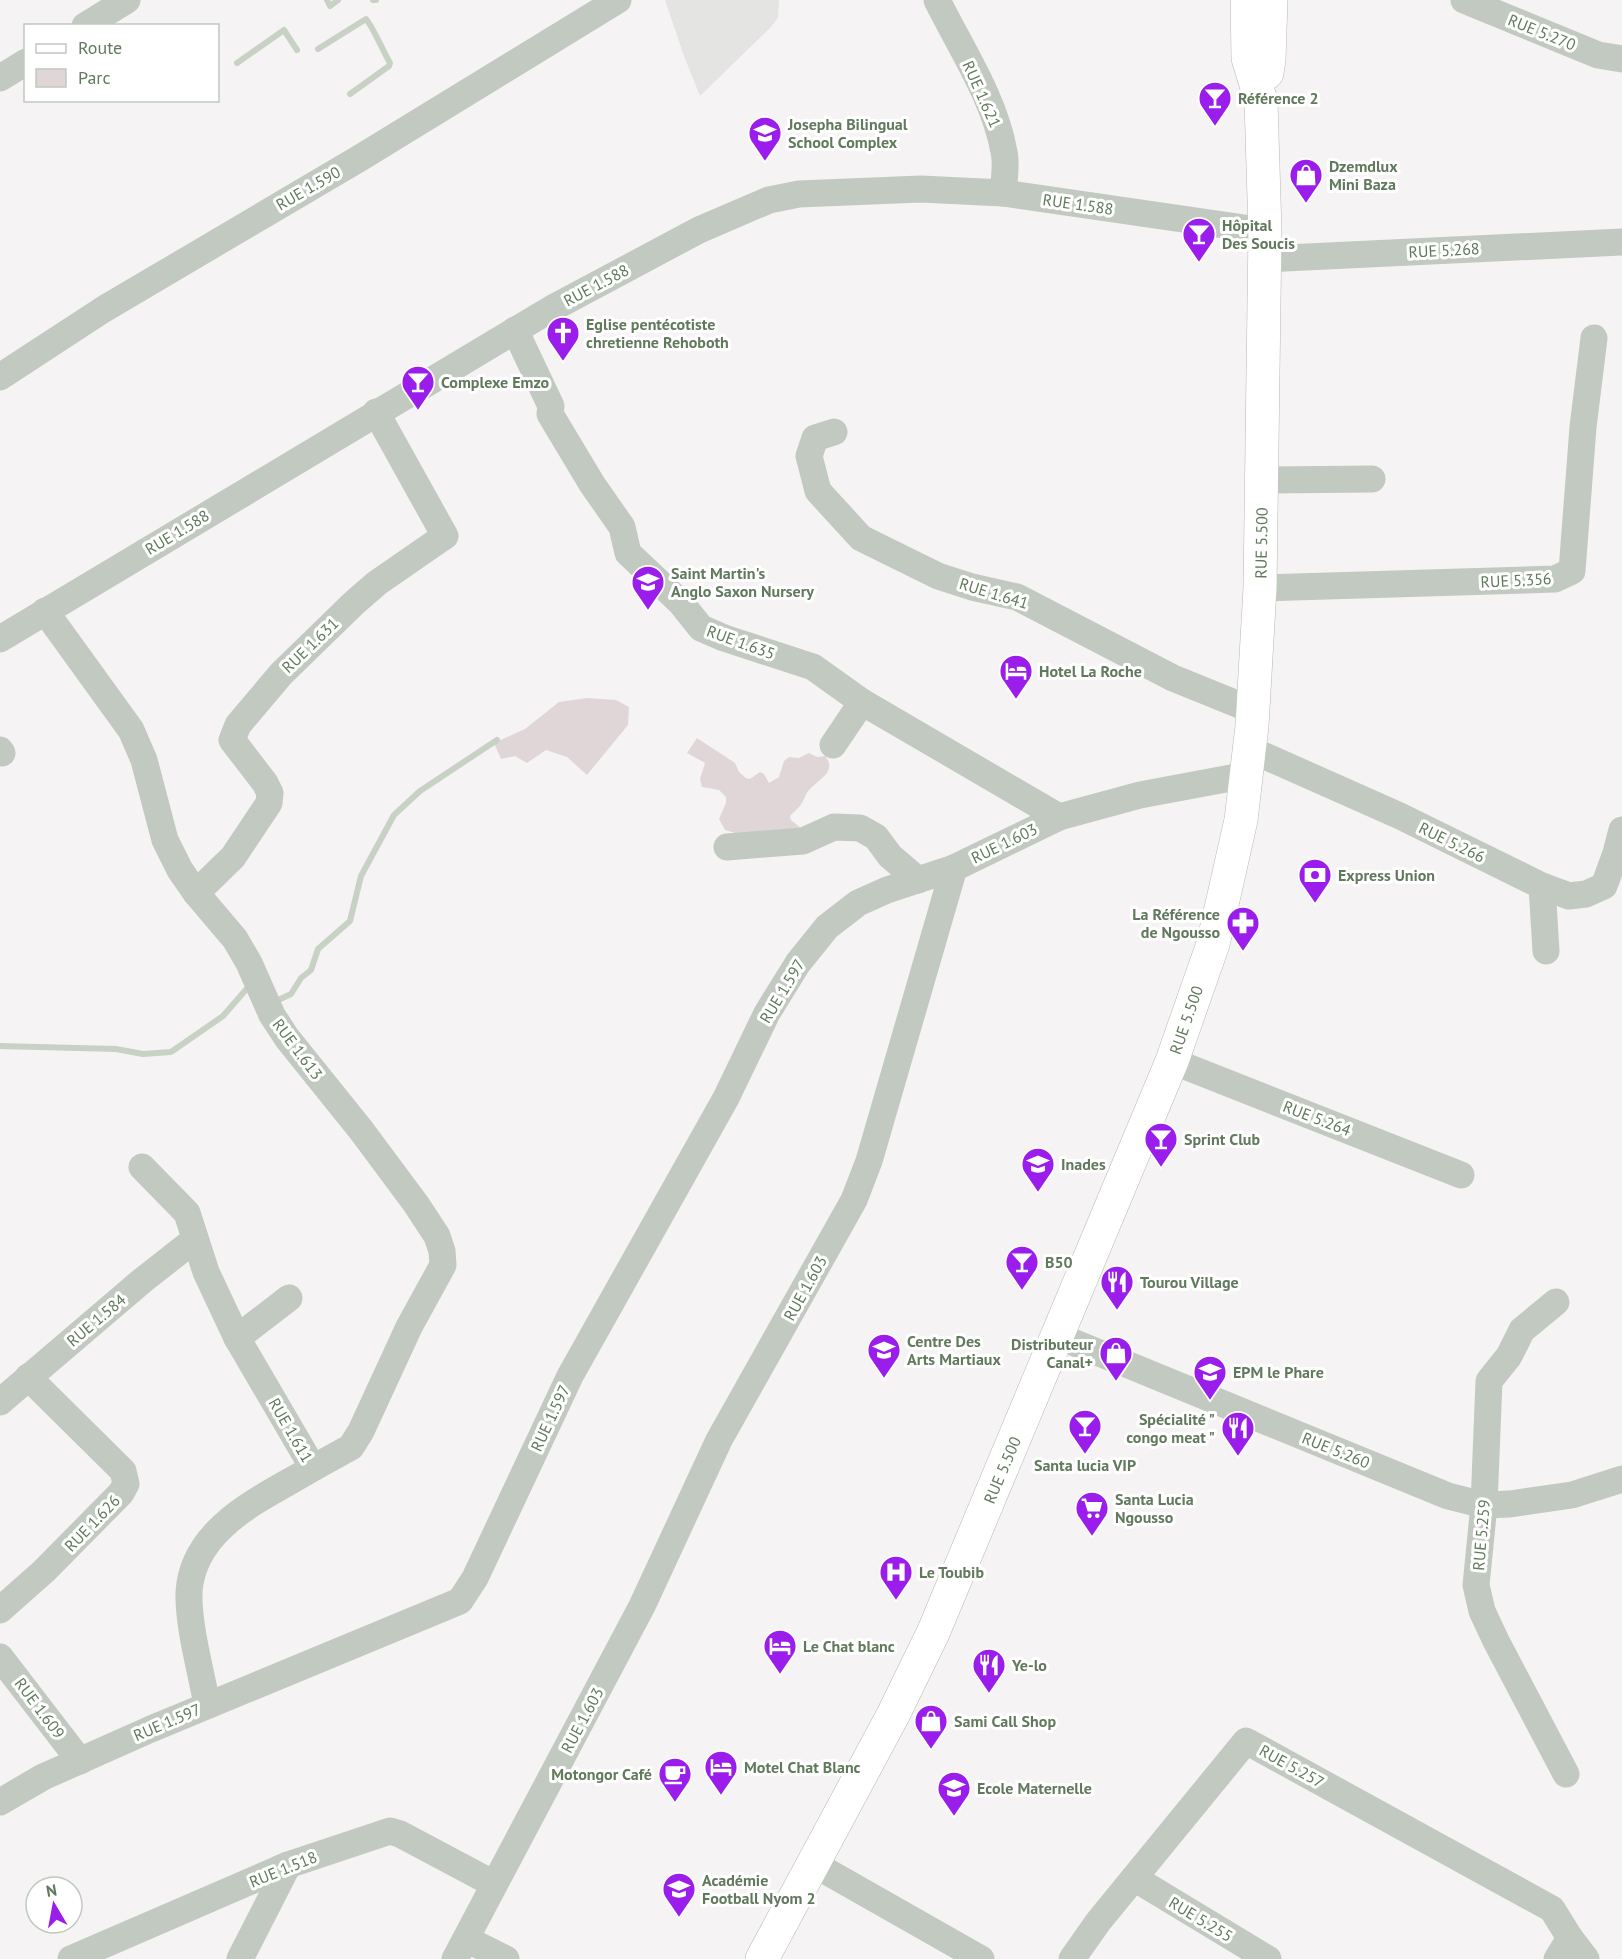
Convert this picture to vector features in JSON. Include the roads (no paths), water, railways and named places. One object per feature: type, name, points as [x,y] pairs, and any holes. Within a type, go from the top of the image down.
[{"type":"main road","name":"RUE 5.500","points":[[762,1959],[893,1714],[933,1633],[1172,1061],[1213,944],[1241,820],[1248,762],[1260,588],[1265,245],[1261,101],[1248,58],[1251,3]]},
{"type":"street","points":[[88,24],[127,0]]},
{"type":"street","name":"RUE 1.590","points":[[0,377],[104,309],[360,158],[618,0]]},
{"type":"street","name":"RUE 1.621","points":[[937,0],[982,86],[997,127],[1005,160],[1003,193]]},
{"type":"street","name":"RUE 5.270","points":[[1464,0],[1515,10],[1598,55],[1622,59]]},
{"type":"street","points":[[0,78],[24,63]]},
{"type":"street","name":"RUE 1.588","points":[[0,639],[515,330],[699,230],[769,200],[799,194],[921,189],[1003,193],[1265,245]]},
{"type":"street","name":"RUE 5.268","points":[[1265,245],[1622,242]]},
{"type":"street","name":"RUE 1.635","points":[[515,330],[551,406],[550,414],[592,484],[622,527],[628,553],[681,603],[701,627],[724,638],[813,667],[862,702],[1059,817]]},
{"type":"street","name":"RUE 5.356","points":[[1260,588],[1555,579],[1572,571],[1583,427],[1594,338]]},
{"type":"street","name":"RUE 1.631","points":[[196,893],[233,857],[269,803],[270,793],[265,783],[232,740],[238,725],[281,674],[354,603],[377,583],[445,536],[376,412]]},
{"type":"street","name":"RUE 1.641","points":[[834,432],[815,438],[809,456],[818,491],[861,538],[938,576],[972,587],[1017,597],[1173,678],[1252,710]]},
{"type":"street","points":[[1262,480],[1372,479]]},
{"type":"street","name":"RUE 1.613","points":[[45,611],[131,730],[144,760],[165,840],[180,870],[196,893],[235,939],[249,963],[272,1015],[287,1038],[361,1130],[416,1204],[437,1236],[442,1251],[443,1265],[410,1327],[361,1431],[351,1447],[313,1468]]},
{"type":"street","points":[[833,745],[862,702]]},
{"type":"street","name":"RUE 1.603","points":[[460,1949],[642,1606],[719,1440],[854,1200],[869,1161],[954,867],[1059,817],[1248,762]]},
{"type":"street","name":"RUE 5.266","points":[[1248,762],[1400,816],[1542,886],[1569,896],[1613,893],[1616,853],[1622,830]]},
{"type":"street","points":[[728,847],[803,841],[834,827],[860,828],[876,837],[890,856],[918,880]]},
{"type":"street","name":"RUE 1.597","points":[[0,1802],[43,1777],[207,1705],[460,1601],[475,1578],[570,1376],[726,1098],[767,1013],[791,973],[827,927],[858,903],[887,890],[954,867]]},
{"type":"street","points":[[1542,886],[1546,951]]},
{"type":"street","name":"RUE 5.264","points":[[1172,1061],[1461,1175]]},
{"type":"street","name":"RUE 1.611","points":[[142,1167],[186,1213],[206,1272],[237,1338],[313,1468],[240,1512],[216,1532],[201,1552],[192,1574],[190,1603],[207,1705]]},
{"type":"street","name":"RUE 1.584","points":[[0,1402],[143,1280],[194,1240]]},
{"type":"street","points":[[237,1338],[290,1298]]},
{"type":"street","name":"RUE 5.259","points":[[1556,1302],[1522,1330],[1509,1356],[1489,1381],[1484,1505],[1476,1585],[1482,1611],[1496,1641],[1566,1774]]},
{"type":"street","name":"RUE 5.260","points":[[1058,1336],[1449,1496],[1484,1505],[1572,1495],[1622,1479]]},
{"type":"street","name":"RUE 1.626","points":[[0,1610],[44,1571],[121,1492],[126,1484],[123,1471],[28,1377]]},
{"type":"street","name":"RUE 1.609","points":[[0,1657],[80,1761]]},
{"type":"street","name":"RUE 5.257","points":[[1072,1959],[1098,1922],[1246,1741],[1552,1909],[1571,1952]]},
{"type":"street","name":"RUE 1.518","points":[[71,1959],[288,1865],[390,1831],[400,1834],[494,1884]]},
{"type":"street","points":[[812,1863],[981,1959]]},
{"type":"street","points":[[240,1959],[288,1865]]},
{"type":"street","name":"RUE 5.255","points":[[1134,1878],[1268,1959]]},
{"type":"street","points":[[460,1949],[506,1959]]},
{"type":"waterway","points":[[327,0],[330,6],[338,0]]},
{"type":"waterway","points":[[318,49],[366,19],[369,23],[390,63],[350,94]]},
{"type":"waterway","points":[[237,63],[284,30],[297,50]]},
{"type":"waterway","points":[[274,1002],[291,994],[301,978],[311,970],[318,949],[350,921],[361,876],[394,815],[420,791],[497,740]]},
{"type":"waterway","points":[[0,1046],[116,1049],[143,1054],[171,1052],[223,1016],[251,986]]},
{"type":"place","name":"Référence 2","points":[[1215,127]]},
{"type":"place","name":"Josepha Bilingual School Complex","points":[[765,162]]},
{"type":"place","name":"Dzemdlux Mini Baza","points":[[1306,204]]},
{"type":"place","name":"Hôpital Des Soucis","points":[[1199,263]]},
{"type":"place","name":"Eglise pentécotiste chretienne Rehoboth","points":[[563,362]]},
{"type":"place","name":"Complexe Emzo","points":[[418,411]]},
{"type":"place","name":"Saint Martin's Anglo Saxon Nursery","points":[[648,611]]},
{"type":"place","name":"Hotel La Roche","points":[[1016,700]]},
{"type":"place","name":"Express Union","points":[[1315,904]]},
{"type":"place","name":"La Référence de Ngousso","points":[[1243,952]]},
{"type":"place","name":"Sprint Club","points":[[1161,1168]]},
{"type":"place","name":"Inades","points":[[1038,1193]]},
{"type":"place","name":"B50","points":[[1022,1291]]},
{"type":"place","name":"Tourou Village","points":[[1117,1311]]},
{"type":"place","name":"Centre Des Arts Martiaux","points":[[884,1379]]},
{"type":"place","name":"Distributeur Canal+","points":[[1116,1382]]},
{"type":"place","name":"EPM le Phare","points":[[1210,1401]]},
{"type":"place","name":"Santa lucia VIP","points":[[1085,1455]]},
{"type":"place","name":"Spécialité \" congo meat \"","points":[[1238,1457]]},
{"type":"place","name":"Santa Lucia Ngousso","points":[[1092,1537]]},
{"type":"place","name":"Le Toubib","points":[[896,1601]]},
{"type":"place","name":"Le Chat blanc","points":[[780,1675]]},
{"type":"place","name":"Ye-lo","points":[[989,1694]]},
{"type":"place","name":"Sami Call Shop","points":[[931,1750]]},
{"type":"place","name":"Motel Chat Blanc","points":[[721,1796]]},
{"type":"place","name":"Motongor Café","points":[[675,1803]]},
{"type":"place","name":"Ecole Maternelle","points":[[954,1817]]},
{"type":"place","name":"Académie Football Nyom 2","points":[[679,1918]]}]
